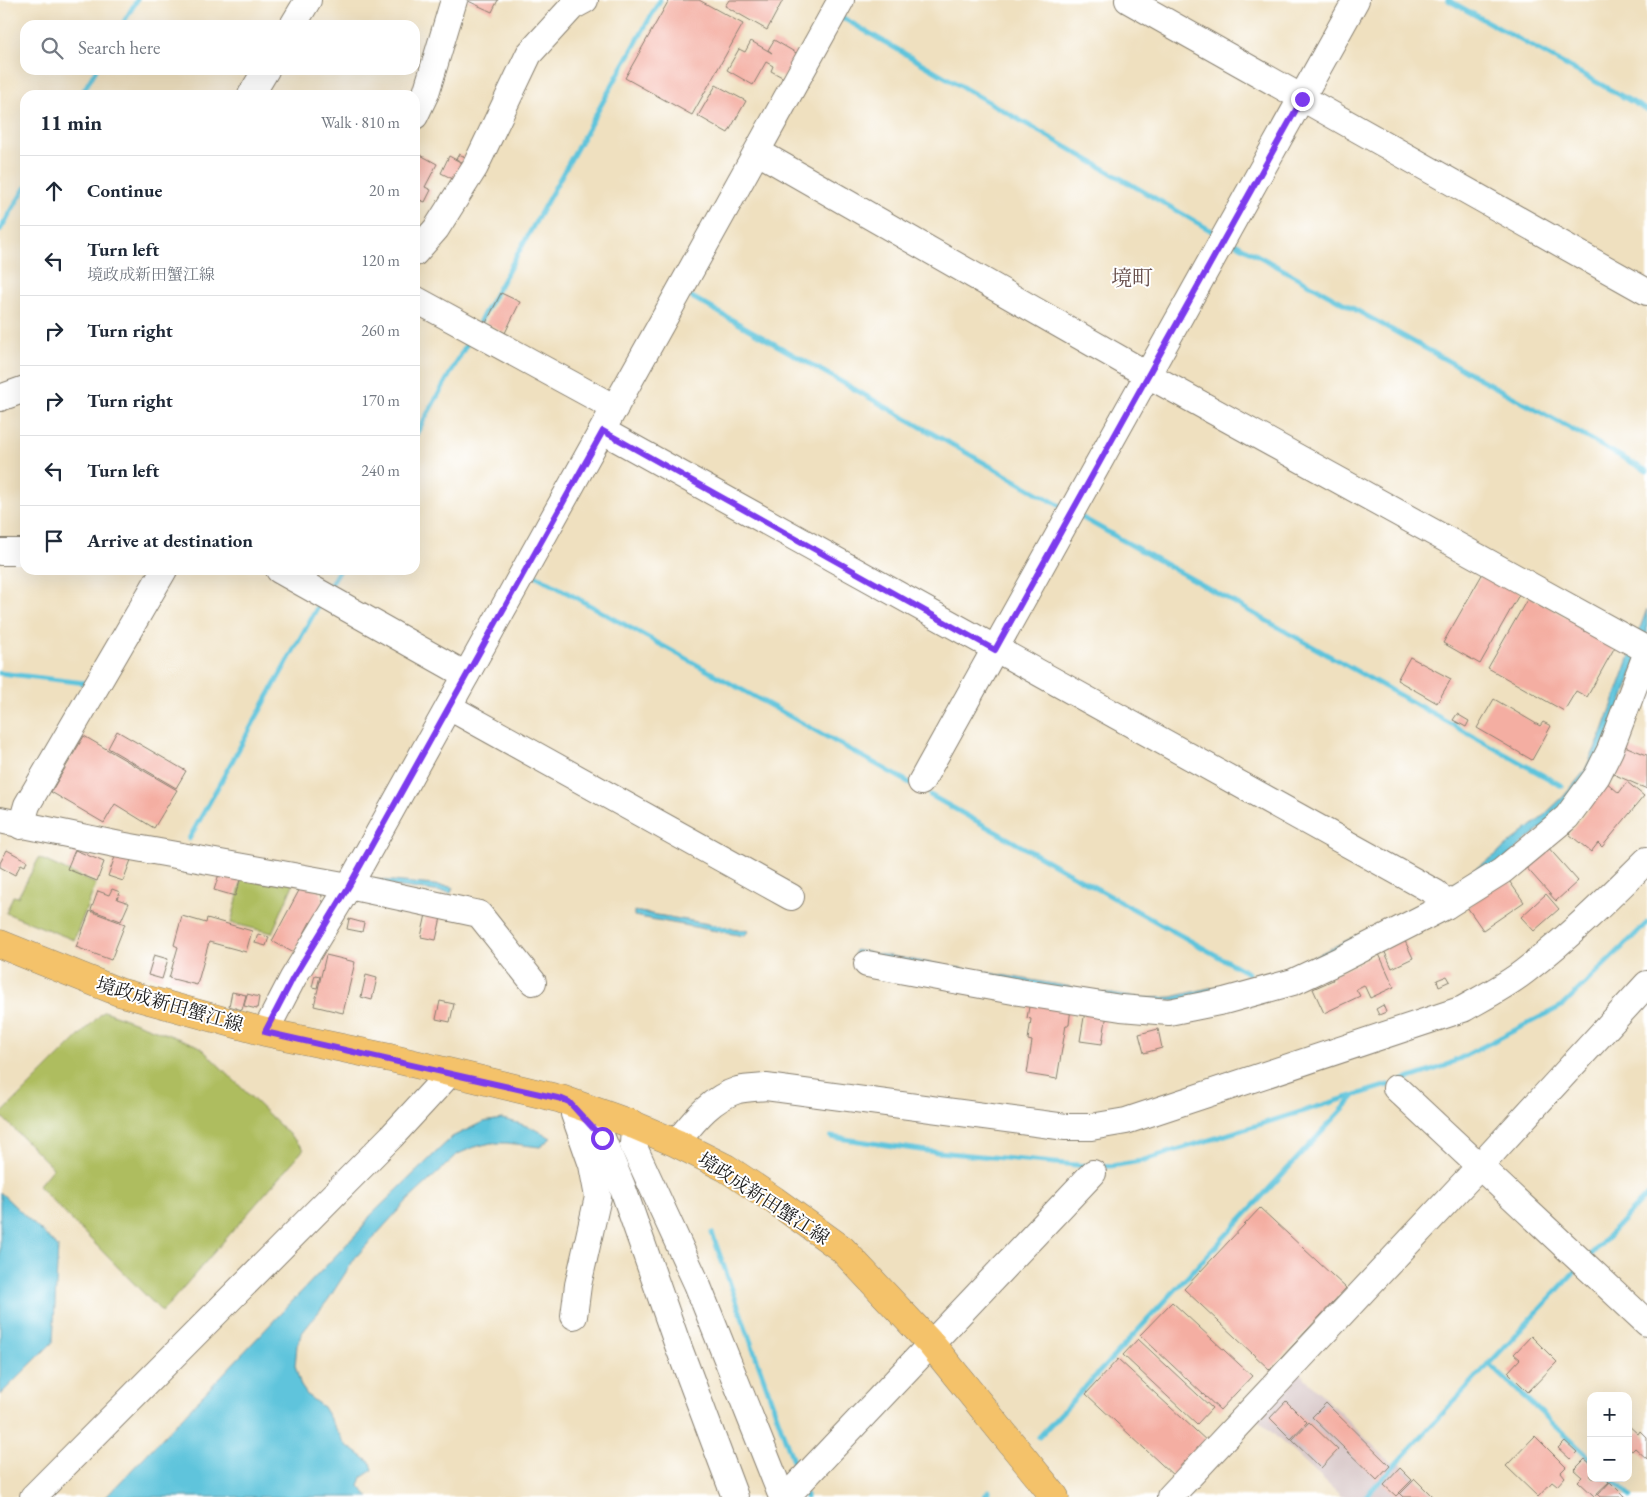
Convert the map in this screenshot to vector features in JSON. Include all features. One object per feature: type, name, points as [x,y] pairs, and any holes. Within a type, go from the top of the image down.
[{"type":"main road","name":"境政成新田蟹江線","points":[[0,944],[119,992],[265,1032],[450,1073],[569,1102],[634,1125],[726,1168],[842,1249],[931,1344],[1055,1497]]},
{"type":"street","points":[[296,20],[308,0]]},
{"type":"street","points":[[420,106],[426,93],[454,0]]},
{"type":"street","points":[[420,247],[436,229],[475,166],[529,54],[572,7],[585,0]]},
{"type":"street","points":[[265,1032],[293,978],[349,886],[449,707],[841,0]]},
{"type":"street","points":[[1128,0],[1647,292]]},
{"type":"street","points":[[921,782],[1356,0]]},
{"type":"street","points":[[254,90],[263,75]]},
{"type":"street","points":[[758,152],[1148,375],[1642,648],[1610,750],[1597,776],[1568,816],[1502,871],[1442,901],[1340,960],[1293,982],[1224,1001],[1169,1012],[1121,1008],[1019,992],[867,964]]},
{"type":"street","points":[[420,302],[609,420],[995,650],[1442,901]]},
{"type":"street","points":[[0,398],[20,391]]},
{"type":"street","points":[[0,552],[20,552]]},
{"type":"street","points":[[11,823],[27,805],[161,575]]},
{"type":"street","points":[[288,575],[466,675]]},
{"type":"street","points":[[449,707],[791,897]]},
{"type":"street","points":[[11,823],[349,886],[479,914],[533,982]]},
{"type":"street","points":[[676,1143],[716,1100],[739,1090],[766,1087],[1066,1127],[1091,1127],[1126,1121],[1463,1008],[1524,972],[1588,918],[1647,860]]},
{"type":"street","points":[[1170,1497],[1480,1166],[1647,984]]},
{"type":"street","points":[[33,1497],[391,1137],[450,1073]]},
{"type":"street","points":[[1396,1088],[1647,1323]]},
{"type":"street","points":[[569,1102],[592,1165],[598,1197],[578,1285],[574,1316]]},
{"type":"street","points":[[569,1102],[602,1138],[622,1186],[676,1340],[735,1497]]},
{"type":"street","points":[[634,1125],[633,1145],[697,1284],[782,1497]]},
{"type":"street","points":[[786,1497],[1093,1173]]},
{"type":"shaded area","points":[[1298,1371],[1394,1466],[1398,1462],[1435,1497],[1342,1497],[1256,1418]]},
{"type":"green space","points":[[39,858],[96,884],[74,940],[6,913],[13,896],[18,897]]},
{"type":"green space","points":[[244,871],[295,880],[272,933],[231,923]]},
{"type":"green space","points":[[104,1011],[199,1046],[304,1149],[162,1312],[38,1186],[53,1168],[0,1115]]},
{"type":"water","points":[[1647,609],[1647,632],[1609,739],[1565,809],[1499,863],[1291,976],[1188,1000],[1125,1001],[854,954],[855,950],[1124,996],[1151,998],[1172,997],[1291,968],[1431,899],[1494,856],[1539,820],[1564,796],[1584,772],[1601,736]]},
{"type":"water","points":[[363,878],[453,887],[451,893],[360,882]]},
{"type":"water","points":[[634,911],[749,931],[744,936],[634,916]]},
{"type":"water","points":[[502,1119],[527,1126],[551,1138],[540,1147],[491,1143],[474,1147],[458,1154],[405,1203],[355,1258],[328,1300],[302,1333],[297,1345],[295,1366],[301,1386],[308,1396],[323,1407],[345,1444],[371,1463],[373,1470],[362,1477],[359,1486],[369,1497],[106,1497],[362,1228],[370,1216],[452,1137],[483,1122]]},
{"type":"water","points":[[0,1192],[58,1247],[53,1342],[0,1395]]},
{"type":"building","points":[[466,0],[498,0],[492,12]]},
{"type":"building","points":[[669,0],[699,0],[743,24],[692,115],[625,78]]},
{"type":"building","points":[[729,0],[783,0],[767,30],[725,6]]},
{"type":"building","points":[[774,40],[798,54],[784,78],[771,71],[773,66],[766,62],[753,85],[727,70],[739,49],[745,52],[751,41],[772,53],[768,50]]},
{"type":"building","points":[[716,85],[746,101],[728,133],[698,116]]},
{"type":"building","points":[[459,154],[467,158],[464,163],[456,159]]},
{"type":"building","points":[[420,155],[437,164],[425,187],[431,190],[425,202],[420,200]]},
{"type":"building","points":[[449,156],[464,164],[455,180],[441,173]]},
{"type":"building","points":[[501,293],[520,302],[505,333],[486,323]]},
{"type":"building","points":[[1483,573],[1520,593],[1480,664],[1443,643]]},
{"type":"building","points":[[1529,596],[1616,645],[1587,697],[1576,691],[1564,711],[1488,668]]},
{"type":"building","points":[[1410,657],[1451,679],[1437,703],[1397,680]]},
{"type":"building","points":[[1494,699],[1540,726],[1543,722],[1551,726],[1532,760],[1477,728]]},
{"type":"building","points":[[1457,714],[1469,721],[1466,727],[1453,720]]},
{"type":"building","points":[[117,731],[186,771],[176,788],[108,748]]},
{"type":"building","points":[[84,736],[177,790],[154,828],[115,804],[104,823],[51,792]]},
{"type":"building","points":[[1622,745],[1647,755],[1647,789],[1611,773]]},
{"type":"building","points":[[1605,781],[1619,793],[1627,782],[1644,796],[1602,847],[1598,843],[1591,852],[1569,834],[1590,808],[1585,804]]},
{"type":"building","points":[[1546,845],[1578,881],[1556,901],[1524,865]]},
{"type":"building","points":[[7,850],[27,861],[25,866],[21,864],[15,875],[0,867],[0,863]]},
{"type":"building","points":[[75,850],[104,862],[97,881],[67,869]]},
{"type":"building","points":[[116,854],[131,860],[123,881],[108,876]]},
{"type":"building","points":[[220,871],[241,877],[235,896],[214,890]]},
{"type":"building","points":[[1507,878],[1524,902],[1483,930],[1467,907]]},
{"type":"building","points":[[303,883],[321,892],[324,907],[314,925],[310,922],[294,953],[272,941]]},
{"type":"building","points":[[112,889],[120,892],[117,899],[129,903],[121,921],[91,910],[98,891],[109,895]]},
{"type":"building","points":[[1546,894],[1559,909],[1534,931],[1521,917]]},
{"type":"building","points":[[428,905],[443,908],[436,940],[421,937]]},
{"type":"building","points":[[90,911],[125,924],[111,960],[76,947]]},
{"type":"building","points":[[182,916],[206,923],[207,918],[252,931],[246,952],[209,942],[197,985],[169,978],[178,947],[174,945]]},
{"type":"building","points":[[349,919],[364,923],[362,932],[347,929]]},
{"type":"building","points":[[258,934],[269,937],[266,946],[255,943]]},
{"type":"building","points":[[1404,939],[1413,958],[1392,968],[1383,948]]},
{"type":"building","points":[[1379,954],[1394,987],[1370,998],[1364,985],[1356,989],[1360,996],[1324,1013],[1313,989],[1333,980],[1331,976]]},
{"type":"building","points":[[154,955],[168,959],[162,979],[148,975]]},
{"type":"building","points":[[326,955],[355,962],[343,1013],[314,1006]]},
{"type":"building","points":[[315,975],[320,976],[317,988],[312,987]]},
{"type":"building","points":[[366,975],[377,978],[372,1000],[361,997]]},
{"type":"building","points":[[1447,976],[1450,981],[1439,986],[1437,980]]},
{"type":"building","points":[[232,992],[246,995],[242,1010],[229,1006]]},
{"type":"building","points":[[247,994],[259,997],[257,1009],[244,1006]]},
{"type":"building","points":[[440,1001],[454,1004],[450,1022],[436,1019]]},
{"type":"building","points":[[1030,1001],[1071,1007],[1057,1079],[1027,1074],[1032,1041],[1028,1040],[1031,1019],[1027,1018]]},
{"type":"building","points":[[1383,1005],[1386,1012],[1379,1015],[1376,1009]]},
{"type":"building","points":[[1085,1011],[1107,1014],[1102,1044],[1080,1041]]},
{"type":"building","points":[[1158,1029],[1162,1048],[1144,1053],[1139,1034]]},
{"type":"building","points":[[1260,1208],[1346,1288],[1270,1370],[1184,1289]]},
{"type":"building","points":[[1172,1302],[1252,1376],[1220,1410],[1140,1335]]},
{"type":"building","points":[[1531,1336],[1557,1362],[1528,1392],[1508,1372],[1520,1359],[1514,1354]]},
{"type":"building","points":[[1138,1339],[1212,1408],[1197,1424],[1123,1355]]},
{"type":"building","points":[[1118,1359],[1208,1442],[1175,1477],[1086,1394]]},
{"type":"building","points":[[1286,1401],[1307,1422],[1291,1439],[1270,1418]]},
{"type":"building","points":[[1326,1403],[1390,1466],[1377,1480],[1312,1417]]},
{"type":"building","points":[[1309,1422],[1338,1450],[1321,1468],[1292,1440]]},
{"type":"building","points":[[1632,1429],[1638,1434],[1640,1431],[1647,1438],[1647,1459],[1635,1448],[1632,1451]]},
{"type":"building","points":[[1535,1436],[1566,1467],[1561,1472],[1565,1477],[1557,1486],[1552,1482],[1538,1497],[1506,1466]]},
{"type":"building","points":[[1565,1441],[1577,1452],[1570,1459],[1558,1448]]},
{"type":"building","points":[[1585,1459],[1587,1461],[1587,1482],[1609,1482],[1594,1496],[1578,1481],[1582,1477],[1574,1470]]},
{"type":"building","points":[[1400,1468],[1412,1480],[1396,1496],[1384,1485]]},
{"type":"building","points":[[1415,1479],[1433,1497],[1403,1497],[1400,1494]]},
{"type":"building","points":[[1610,1482],[1625,1497],[1600,1497],[1598,1495]]},
{"type":"waterway","points":[[125,20],[137,0]]},
{"type":"waterway","points":[[480,321],[660,0]]},
{"type":"waterway","points":[[1448,0],[1647,110]]},
{"type":"waterway","points":[[843,18],[1217,234]]},
{"type":"waterway","points":[[84,90],[93,75]]},
{"type":"waterway","points":[[0,230],[20,196]]},
{"type":"waterway","points":[[1235,243],[1647,471]]},
{"type":"waterway","points":[[690,296],[1064,508]]},
{"type":"waterway","points":[[420,427],[469,340]]},
{"type":"waterway","points":[[1081,517],[1562,786]]},
{"type":"waterway","points":[[330,586],[336,575]]},
{"type":"waterway","points":[[537,576],[910,783]]},
{"type":"waterway","points":[[189,839],[318,606]]},
{"type":"waterway","points":[[0,673],[85,683]]},
{"type":"waterway","points":[[930,795],[1248,973]]},
{"type":"waterway","points":[[1401,1081],[1445,1066],[1562,1006],[1647,923]]},
{"type":"waterway","points":[[1098,1166],[1111,1166],[1141,1161],[1388,1085]]},
{"type":"waterway","points":[[1039,1437],[1355,1096]]},
{"type":"waterway","points":[[831,1137],[927,1151],[1087,1166]]},
{"type":"waterway","points":[[1588,1258],[1647,1195]]},
{"type":"waterway","points":[[712,1233],[797,1472]]},
{"type":"waterway","points":[[1365,1497],[1578,1268]]},
{"type":"waterway","points":[[1489,1364],[1587,1455]]},
{"type":"waterway","points":[[1615,1482],[1631,1497]]},
{"type":"waterway","points":[[984,1497],[989,1491]]},
{"type":"district","name":"境町","points":[[1132,278]]},
{"type":"route","points":[[602,1138],[569,1102],[562,1099],[390,1058],[265,1032],[293,978],[349,886],[603,431],[995,650],[1302,99]]}]
